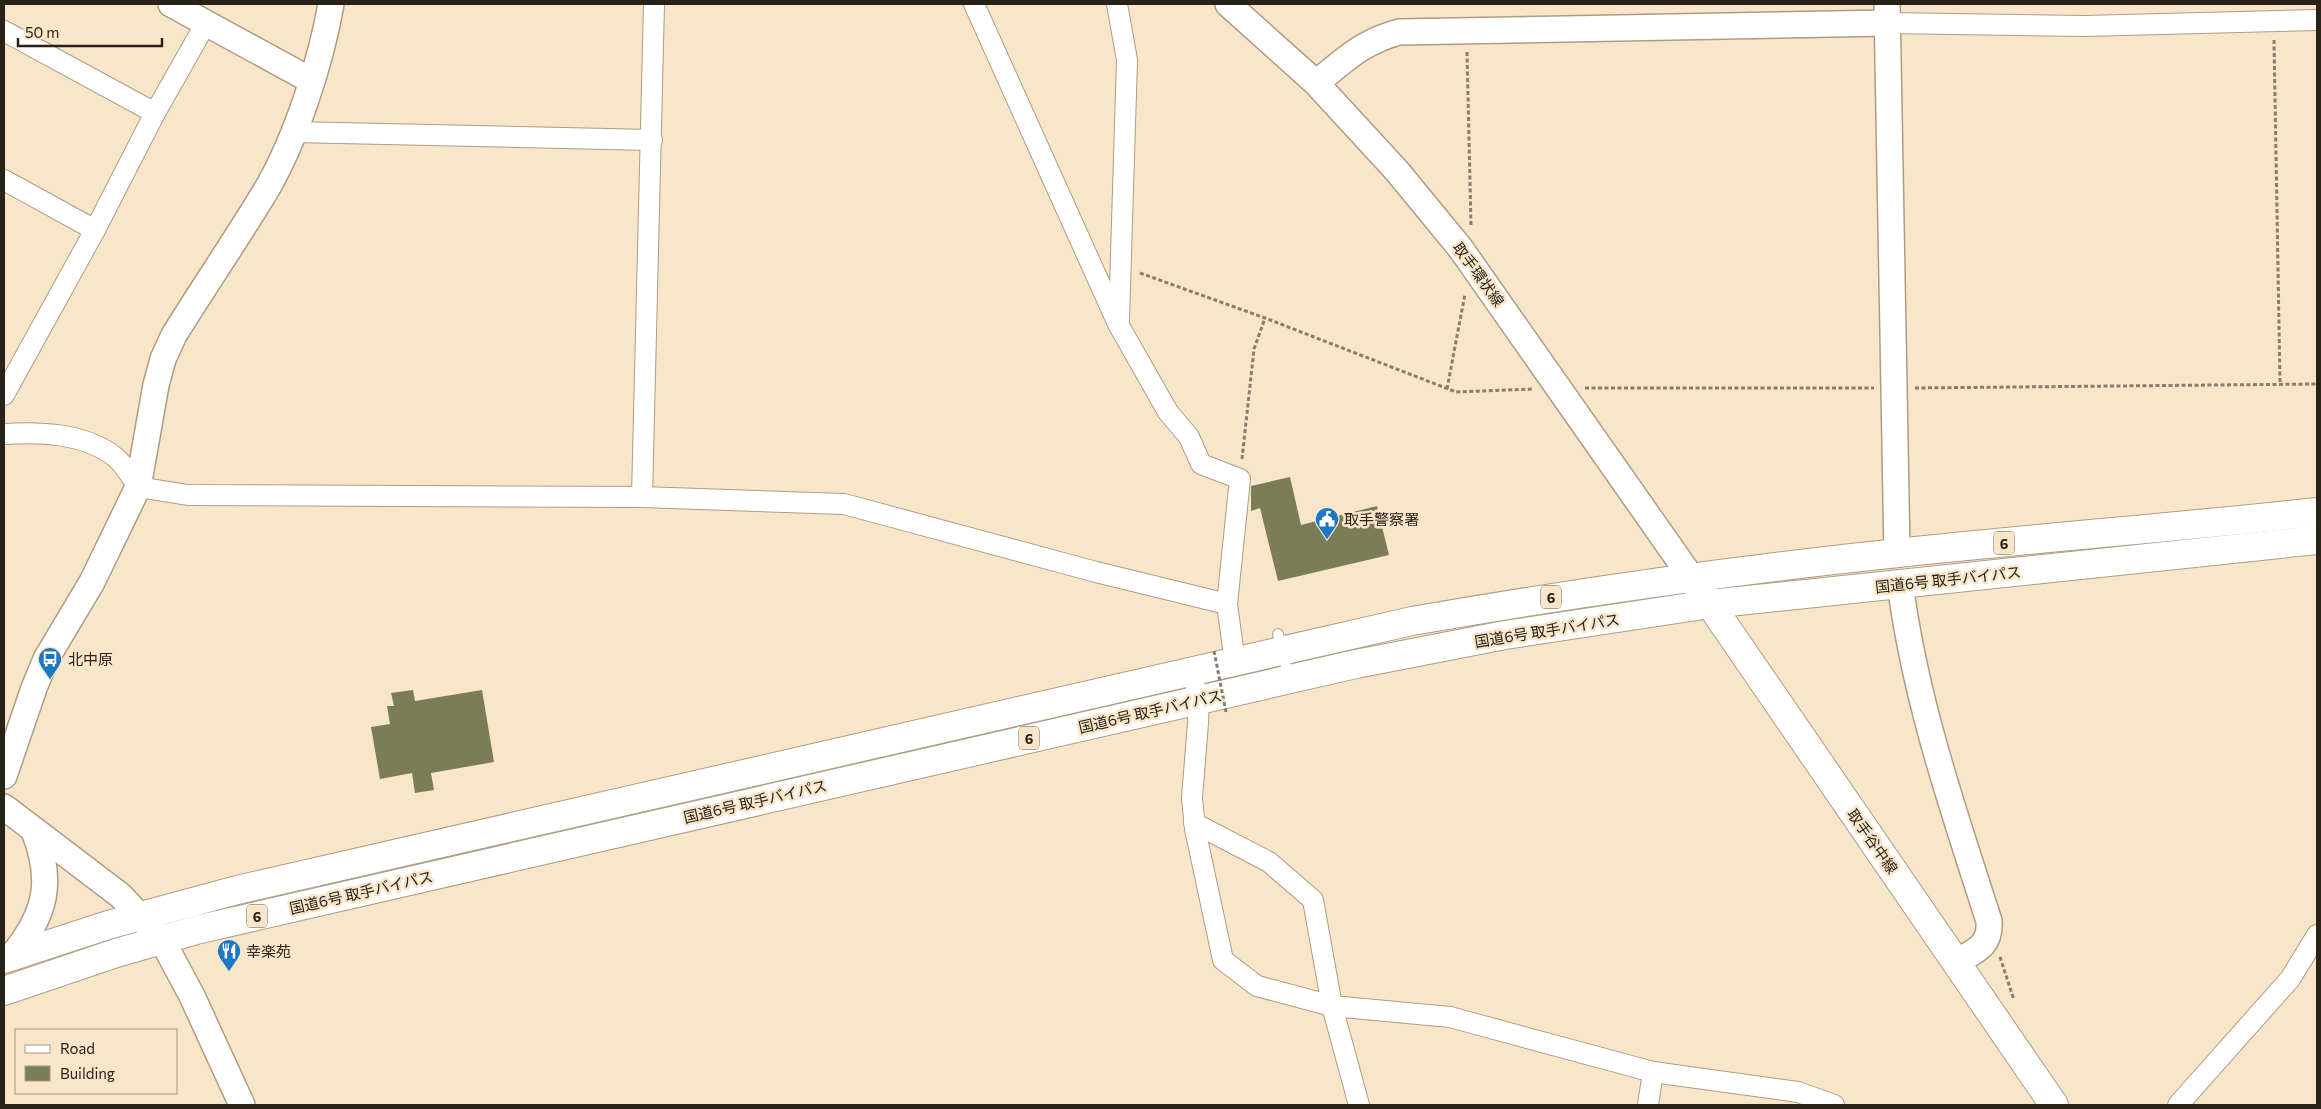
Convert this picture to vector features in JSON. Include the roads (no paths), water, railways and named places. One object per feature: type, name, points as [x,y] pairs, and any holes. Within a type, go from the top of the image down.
[{"type":"main road","name":"国道6号 取手バイパス","points":[[7,958],[141,916],[246,888],[1193,672],[1225,657],[1280,643],[1604,589],[1691,577],[1898,553],[2317,512]]},
{"type":"main road","name":"国道6号 取手バイパス","points":[[4,991],[162,940],[363,891],[1289,679],[1505,635],[1710,604],[2317,540]]},
{"type":"main road","name":"取手谷中線","points":[[1691,577],[2054,1105]]},
{"type":"street","points":[[4,776],[46,659],[92,582],[138,487],[163,359],[174,335],[269,185],[293,132],[312,81],[331,4]]},
{"type":"street","points":[[642,497],[654,4]]},
{"type":"street","points":[[974,4],[1118,324],[1168,412],[1189,437],[1201,464],[1240,479],[1227,604],[1225,657]]},
{"type":"street","points":[[1117,4],[1127,60],[1118,324]]},
{"type":"street","name":"取手環状線","points":[[1228,4],[1316,83],[1397,171],[1471,263],[1691,577]]},
{"type":"street","points":[[180,6],[206,23],[312,81]]},
{"type":"street","points":[[1887,13],[1898,553]]},
{"type":"street","points":[[1316,83],[1357,50],[1377,38],[1399,32],[1467,31],[1887,13],[2085,26],[2317,20]]},
{"type":"street","points":[[4,395],[95,230],[155,113],[206,23]]},
{"type":"street","points":[[4,31],[155,113]]},
{"type":"street","points":[[293,132],[652,140]]},
{"type":"street","points":[[4,180],[95,230]]},
{"type":"street","points":[[4,434],[30,433],[93,444],[115,457],[138,487],[188,495],[642,497],[844,504],[1096,572],[1227,604]]},
{"type":"street","points":[[1900,584],[1910,643],[1931,739],[1989,921],[1988,934],[1981,948],[1956,962]]},
{"type":"street","points":[[1193,672],[1199,700],[1192,798],[1194,823],[1223,960],[1257,986],[1332,1006],[1450,1016],[1653,1072],[1798,1092],[1834,1105]]},
{"type":"street","points":[[4,807],[121,896],[162,940],[192,996],[242,1105]]},
{"type":"street","points":[[1194,823],[1269,862],[1313,900],[1332,1006],[1359,1105]]},
{"type":"street","points":[[7,958],[32,929],[43,898],[46,881],[43,856],[34,831]]},
{"type":"street","points":[[2178,1105],[2290,979],[2317,935]]},
{"type":"street","points":[[1648,1105],[1653,1072]]},
{"type":"lane","points":[[1280,643],[1289,679]]},
{"type":"place","name":"取手警察署","points":[[1327,540]]},
{"type":"place","name":"北中原","points":[[50,680]]},
{"type":"place","name":"幸楽苑","points":[[229,972]]}]
